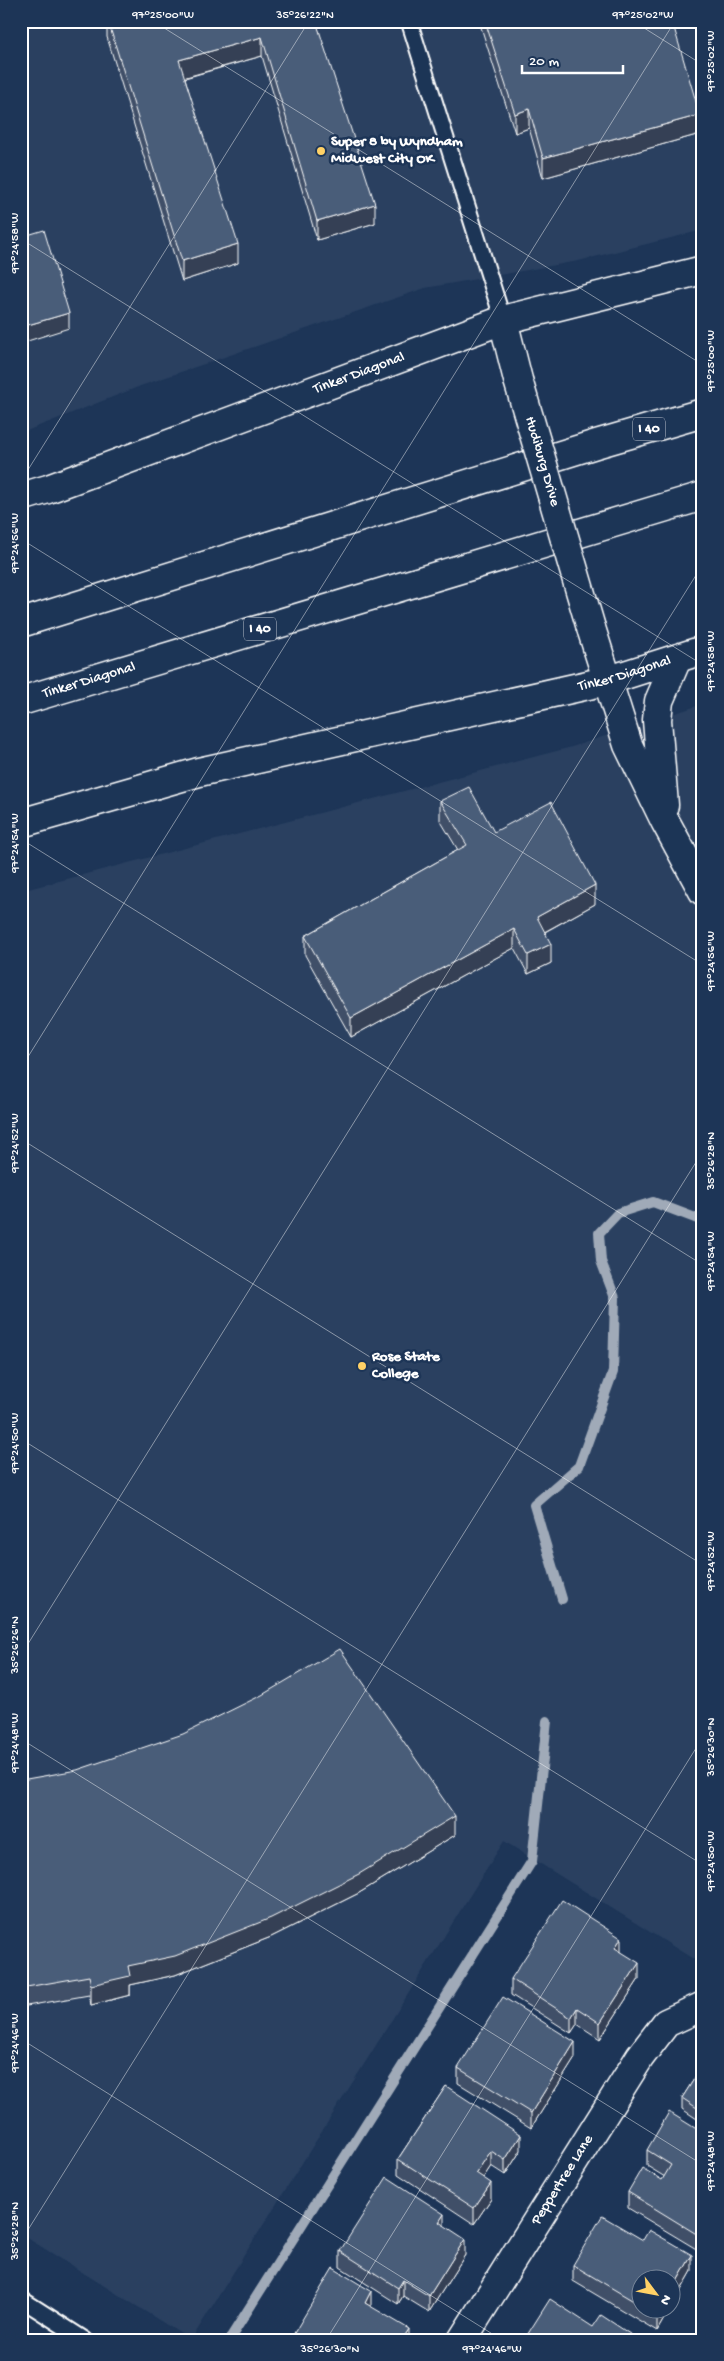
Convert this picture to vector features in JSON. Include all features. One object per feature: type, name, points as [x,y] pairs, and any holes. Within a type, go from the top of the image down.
[{"type":"main road","name":"Tinker Diagonal","points":[[21,497],[48,489],[503,320],[703,270]]},
{"type":"main road","name":"Hudiburg Drive","points":[[503,320],[518,380],[606,681],[628,745],[665,821],[703,891]]},
{"type":"main road","name":"I 40","points":[[21,623],[596,444],[703,413]]},
{"type":"main road","name":"Tinker Diagonal","points":[[21,701],[703,496]]},
{"type":"main road","name":"Tinker Diagonal","points":[[21,823],[199,772],[606,681],[703,650]]},
{"type":"main road","points":[[665,821],[657,720],[659,701],[677,659]]},
{"type":"main road","name":"Peppertree Lane","points":[[462,2340],[640,2057],[666,2023],[703,2006]]},
{"type":"lane","name":"Hudiburg Drive","points":[[409,21],[503,320]]},
{"type":"lane","points":[[21,2298],[85,2340]]},
{"type":"shaded area","points":[[21,21],[703,21],[703,230],[578,261],[425,288],[143,385],[21,433]]},
{"type":"shaded area","name":"Rose State College","points":[[703,704],[703,1965],[504,1841],[191,2340],[21,2234],[21,891],[572,747]]},
{"type":"building","name":"Super 8 by Wyndham Midwest City OK","points":[[108,21],[316,21],[375,204],[317,221],[262,37],[179,60],[238,244],[182,261]]},
{"type":"building","points":[[485,21],[672,21],[700,115],[543,158],[529,109],[515,114]]},
{"type":"building","points":[[44,230],[69,313],[21,327],[21,237]]},
{"type":"building","points":[[469,787],[494,832],[551,802],[595,885],[537,917],[551,944],[528,955],[514,929],[351,1018],[305,936],[467,845],[440,801]]},
{"type":"building","points":[[340,1649],[455,1816],[359,1874],[271,1918],[175,1956],[128,1966],[130,1976],[91,1985],[89,1976],[21,1988],[21,1780],[77,1770],[183,1734],[262,1695]]},
{"type":"building","points":[[562,1900],[621,1938],[615,1948],[639,1963],[600,2023],[577,2008],[571,2018],[511,1979]]},
{"type":"building","points":[[503,1997],[575,2042],[531,2113],[458,2068]]},
{"type":"building","points":[[703,2065],[703,2112],[682,2098]]},
{"type":"building","points":[[446,2086],[521,2135],[505,2160],[491,2151],[476,2173],[491,2183],[474,2208],[398,2159]]},
{"type":"building","points":[[669,2112],[703,2133],[703,2238],[628,2192],[642,2168],[662,2180],[671,2165],[647,2150]]},
{"type":"building","points":[[387,2177],[444,2214],[439,2222],[465,2239],[429,2296],[403,2280],[398,2288],[340,2251]]},
{"type":"building","points":[[602,2216],[643,2240],[649,2230],[692,2255],[682,2272],[682,2268],[632,2268],[632,2300],[573,2265]]},
{"type":"building","points":[[333,2268],[371,2291],[365,2303],[409,2329],[402,2340],[290,2340]]},
{"type":"building","points":[[550,2299],[593,2327],[601,2315],[639,2340],[524,2340]]},
{"type":"waterway","points":[[562,1599],[534,1505],[579,1466],[613,1372],[615,1298],[601,1261],[599,1233],[618,1213],[653,1202],[703,1221]]},
{"type":"waterway","points":[[229,2340],[532,1861],[547,1721]]},
{"type":"place","name":"Super 8 by Wyndham Midwest City OK","points":[[321,151]]},
{"type":"place","name":"Rose State College","points":[[362,1366]]}]
